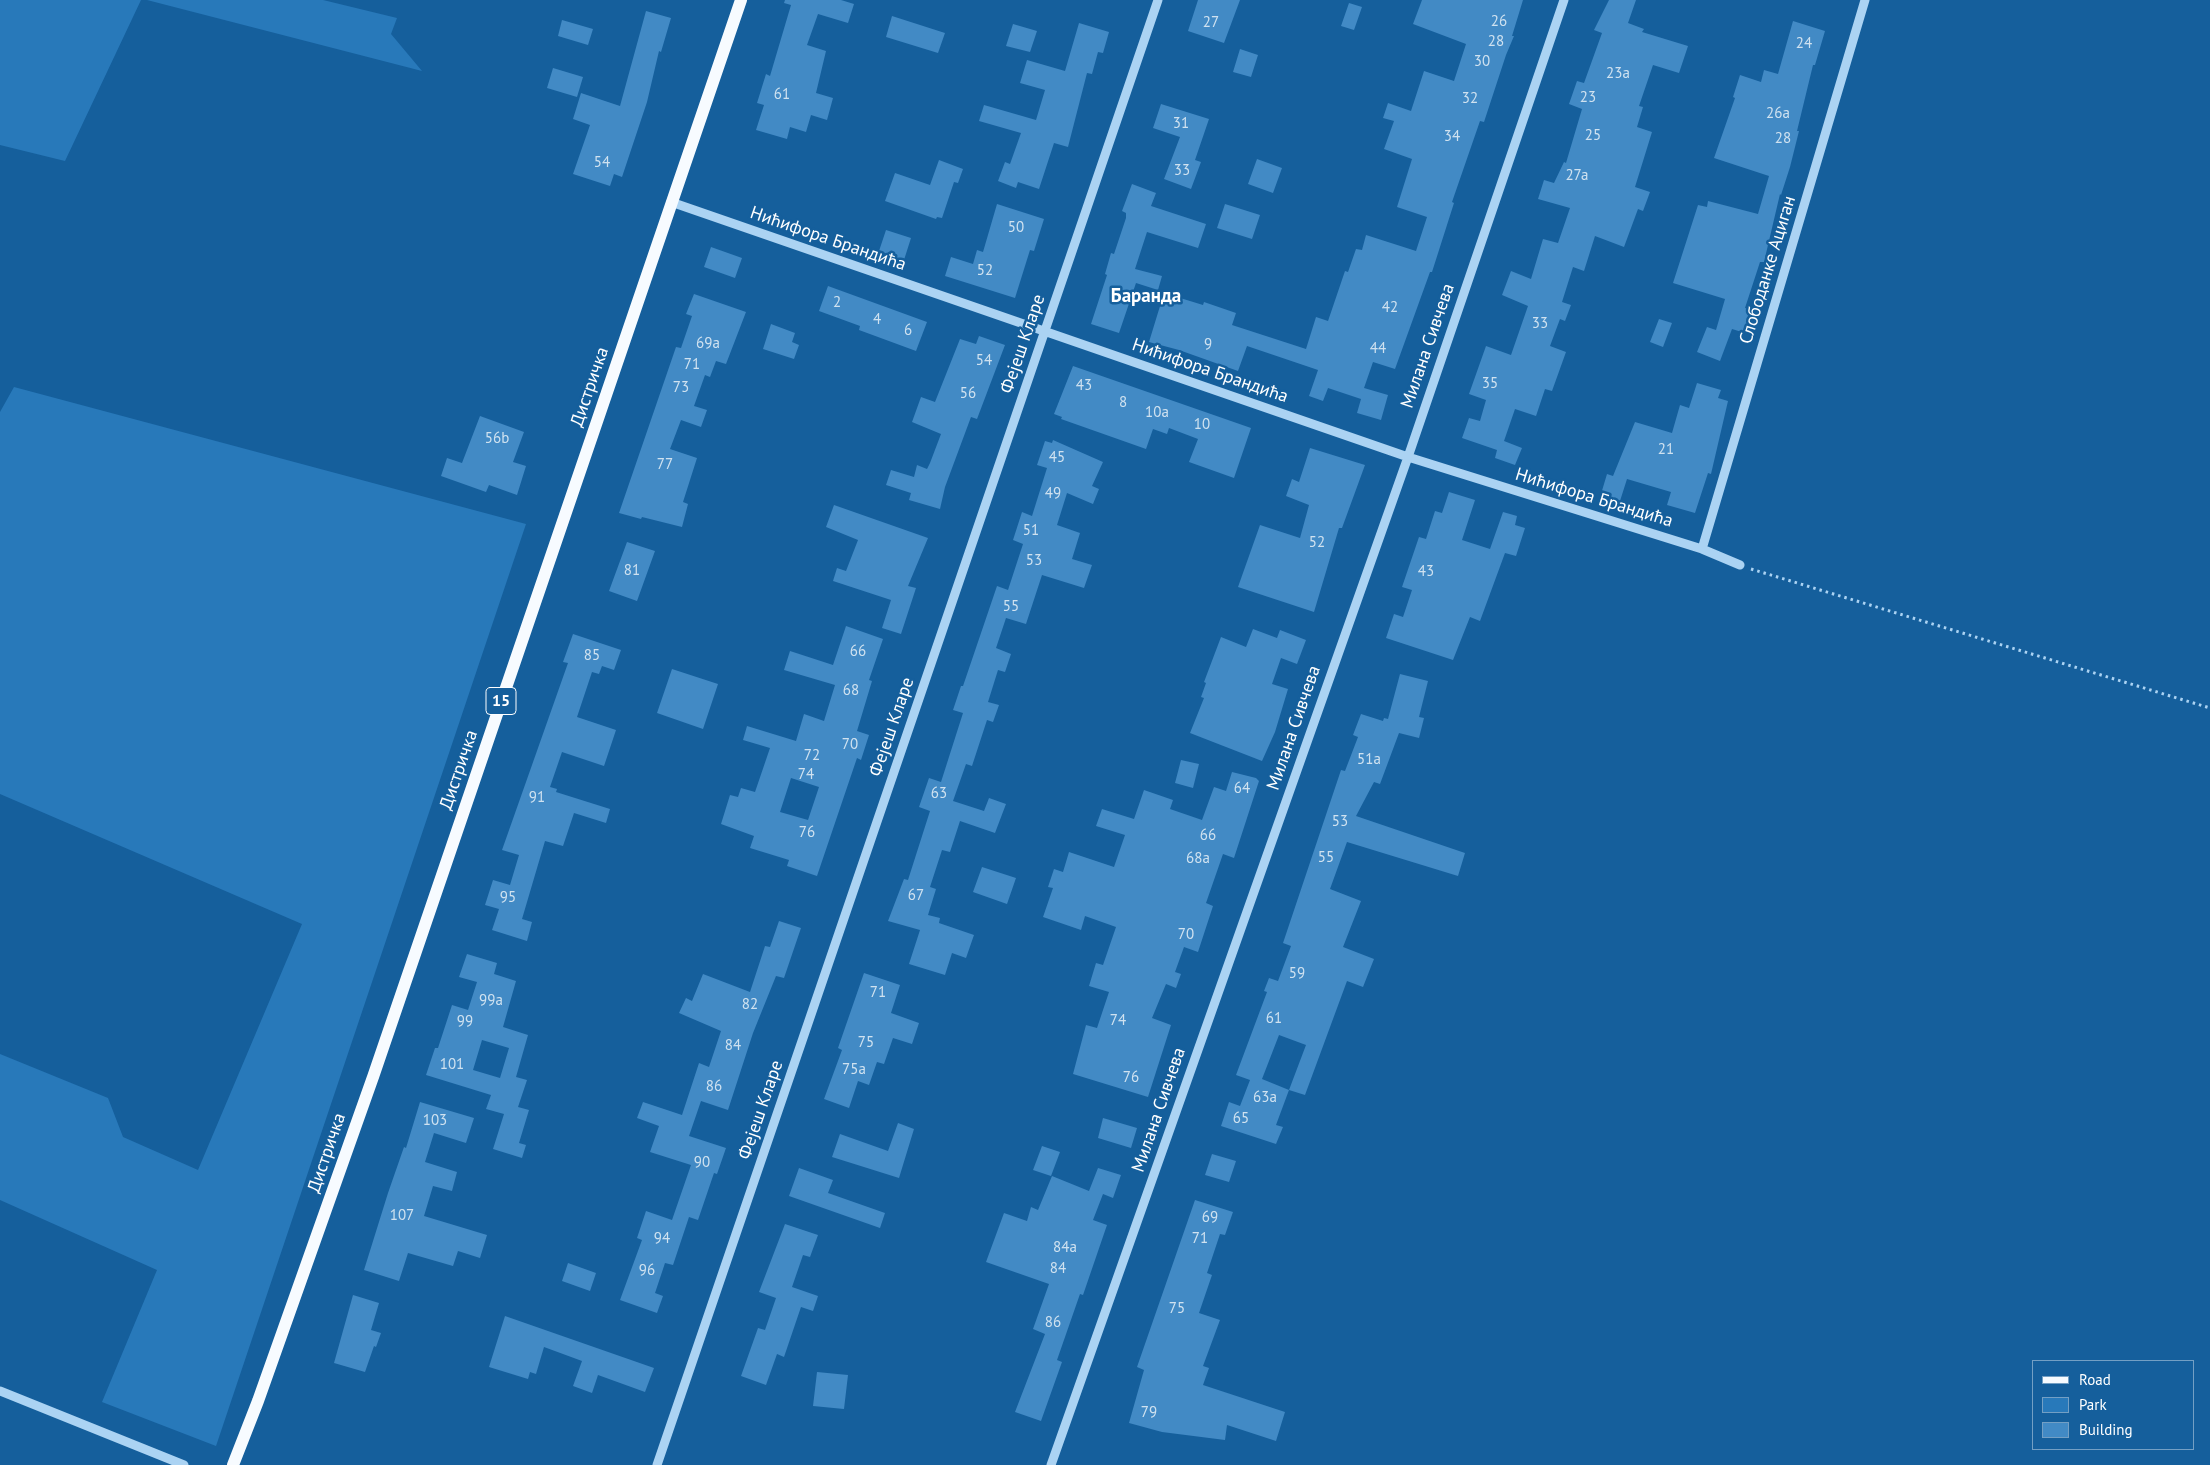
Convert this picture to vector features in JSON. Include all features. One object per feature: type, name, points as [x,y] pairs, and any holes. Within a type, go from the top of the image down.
[{"type":"main road","name":"Дистричка","points":[[233,1465],[262,1392],[373,1077],[741,0]]},
{"type":"street","name":"Фејеш Кларе","points":[[658,1465],[1158,0]]},
{"type":"street","name":"Милана Сивчева","points":[[1051,1465],[1408,457],[1564,0]]},
{"type":"street","name":"Слободанке Ациган","points":[[1702,549],[1865,0]]},
{"type":"street","name":"Нићифора Брандића","points":[[671,202],[1408,457],[1702,549],[1740,565]]},
{"type":"street","points":[[0,1390],[184,1465]]},
{"type":"path","points":[[1740,565],[2210,708]]},
{"type":"green space","points":[[0,0],[141,0],[65,161],[0,145]]},
{"type":"green space","points":[[147,0],[323,0],[397,18],[391,34],[422,71]]},
{"type":"green space","points":[[14,387],[526,524],[216,1446],[102,1402],[157,1270],[0,1200],[0,1054],[108,1098],[123,1137],[198,1170],[302,924],[0,794],[0,412]]},
{"type":"building","points":[[785,0],[841,0],[854,4],[848,23],[818,14],[807,45],[826,51],[816,93],[833,98],[827,120],[811,115],[806,132],[790,127],[787,139],[756,130],[764,105],[757,103],[766,74],[770,76],[791,5],[784,3]]},
{"type":"building","points":[[1198,0],[1240,0],[1224,43],[1188,31]]},
{"type":"building","points":[[1422,0],[1523,0],[1512,36],[1514,36],[1484,122],[1480,121],[1452,202],[1454,203],[1432,272],[1430,272],[1395,369],[1373,362],[1364,388],[1388,395],[1381,420],[1357,413],[1361,399],[1328,388],[1323,401],[1309,396],[1318,370],[1247,346],[1238,371],[1179,350],[1149,342],[1164,293],[1203,305],[1204,302],[1236,313],[1232,325],[1306,349],[1316,317],[1328,321],[1345,271],[1348,272],[1356,249],[1362,250],[1366,235],[1416,251],[1427,217],[1397,207],[1412,159],[1384,149],[1394,121],[1383,118],[1388,103],[1411,111],[1424,71],[1454,81],[1466,44],[1413,24]]},
{"type":"building","points":[[1609,0],[1636,0],[1628,23],[1644,29],[1642,32],[1688,46],[1679,73],[1653,65],[1639,106],[1643,107],[1637,127],[1652,132],[1635,187],[1650,192],[1643,211],[1638,209],[1624,247],[1595,236],[1584,271],[1573,267],[1562,302],[1571,305],[1565,321],[1560,319],[1550,346],[1566,352],[1552,391],[1545,389],[1536,416],[1515,409],[1504,441],[1522,448],[1515,465],[1495,458],[1497,450],[1462,438],[1469,418],[1480,421],[1486,400],[1469,394],[1486,346],[1511,355],[1528,306],[1502,295],[1511,271],[1531,279],[1543,239],[1558,243],[1570,208],[1538,199],[1544,180],[1554,183],[1564,162],[1566,163],[1582,109],[1569,104],[1577,81],[1584,83],[1602,33],[1594,30]]},
{"type":"building","points":[[1349,3],[1362,7],[1354,30],[1341,26]]},
{"type":"building","points":[[646,11],[671,18],[661,52],[659,51],[647,102],[622,177],[614,174],[610,186],[573,174],[590,125],[573,119],[581,93],[620,106]]},
{"type":"building","points":[[892,16],[945,33],[938,53],[886,37]]},
{"type":"building","points":[[562,20],[593,29],[588,45],[558,36]]},
{"type":"building","points":[[1793,21],[1825,31],[1815,65],[1813,65],[1797,131],[1799,131],[1790,167],[1780,194],[1764,262],[1760,262],[1745,308],[1752,310],[1745,333],[1732,329],[1720,361],[1697,352],[1707,327],[1716,330],[1725,299],[1673,283],[1698,205],[1707,207],[1708,201],[1758,214],[1769,176],[1714,158],[1735,98],[1733,97],[1740,75],[1761,82],[1764,70],[1778,74]]},
{"type":"building","points":[[1079,23],[1109,32],[1103,53],[1098,52],[1092,74],[1087,73],[1068,147],[1054,143],[1039,189],[1018,182],[1016,188],[998,181],[1005,162],[1010,164],[1021,133],[979,121],[984,105],[1036,120],[1045,90],[1020,83],[1027,60],[1065,71]]},
{"type":"building","points":[[1013,24],[1037,31],[1030,52],[1006,46]]},
{"type":"building","points":[[1240,49],[1258,55],[1251,77],[1233,72]]},
{"type":"building","points":[[553,68],[583,77],[577,97],[547,88]]},
{"type":"building","points":[[1161,104],[1209,119],[1195,160],[1201,162],[1191,189],[1164,179],[1180,137],[1153,128]]},
{"type":"building","points":[[1257,159],[1282,168],[1273,193],[1248,184]]},
{"type":"building","points":[[939,160],[963,169],[958,183],[954,182],[942,218],[937,217],[936,219],[885,201],[895,173],[930,185]]},
{"type":"building","points":[[1132,184],[1156,193],[1151,206],[1206,224],[1198,248],[1147,232],[1135,269],[1162,276],[1158,290],[1136,283],[1119,333],[1091,324],[1107,275],[1105,274],[1111,253],[1114,254],[1126,218],[1126,213],[1122,211]]},
{"type":"building","points":[[997,204],[1044,219],[1034,251],[1030,250],[1015,298],[945,276],[951,257],[973,264],[977,250],[983,252]]},
{"type":"building","points":[[1225,204],[1260,215],[1252,239],[1217,228]]},
{"type":"building","points":[[886,230],[911,238],[904,260],[879,251]]},
{"type":"building","points":[[711,247],[742,258],[735,278],[704,267]]},
{"type":"building","points":[[828,286],[927,322],[916,351],[859,330],[860,326],[819,311]]},
{"type":"building","points":[[694,294],[746,312],[726,364],[716,361],[710,377],[705,375],[694,406],[707,410],[701,427],[681,420],[670,449],[697,458],[683,502],[688,504],[682,527],[619,513],[676,347],[681,348],[692,316],[686,314]]},
{"type":"building","points":[[1659,319],[1672,323],[1663,347],[1650,342]]},
{"type":"building","points":[[771,324],[795,333],[792,342],[799,345],[794,359],[763,349]]},
{"type":"building","points":[[979,336],[1005,345],[977,419],[971,417],[945,487],[940,509],[909,500],[911,493],[886,485],[891,470],[914,477],[917,465],[927,469],[930,463],[941,434],[912,422],[921,397],[935,402],[960,339],[976,344]]},
{"type":"building","points":[[1073,366],[1251,428],[1234,478],[1189,462],[1198,439],[1169,428],[1167,434],[1153,429],[1146,449],[1061,419],[1062,417],[1054,414]]},
{"type":"building","points":[[1697,383],[1721,390],[1718,398],[1728,401],[1711,474],[1708,473],[1695,513],[1667,505],[1671,492],[1627,479],[1620,501],[1601,494],[1607,474],[1613,476],[1635,422],[1672,433],[1680,405],[1689,408]]},
{"type":"building","points":[[480,416],[524,432],[513,462],[526,466],[517,495],[489,485],[486,492],[441,476],[447,458],[462,463]]},
{"type":"building","points":[[1053,440],[1103,462],[1092,486],[1099,489],[1093,504],[1067,493],[1057,525],[1080,533],[1072,559],[1092,565],[1084,588],[1042,575],[1026,624],[1006,618],[996,648],[1011,654],[1005,672],[998,670],[988,702],[999,705],[993,722],[987,720],[972,766],[966,764],[953,801],[984,811],[989,798],[1006,804],[995,833],[960,821],[950,852],[942,850],[930,887],[936,889],[928,915],[940,918],[939,923],[974,935],[966,958],[952,953],[945,975],[909,964],[920,930],[888,921],[904,879],[908,880],[930,811],[919,807],[929,778],[941,782],[963,713],[953,710],[997,586],[1008,590],[1023,544],[1013,540],[1022,512],[1032,516],[1047,468],[1037,465],[1045,441],[1052,443]]},
{"type":"building","points":[[1310,448],[1365,465],[1342,528],[1339,528],[1314,612],[1238,587],[1260,525],[1300,538],[1309,505],[1286,496],[1292,479],[1299,482]]},
{"type":"building","points":[[1449,492],[1475,500],[1462,540],[1490,549],[1503,512],[1517,516],[1515,525],[1525,528],[1516,556],[1505,553],[1480,621],[1470,617],[1453,660],[1386,638],[1394,614],[1403,617],[1412,590],[1402,587],[1419,537],[1426,539],[1435,511],[1442,513]]},
{"type":"building","points":[[834,505],[928,538],[908,586],[916,588],[901,634],[882,628],[891,600],[833,581],[837,568],[846,571],[858,540],[826,527]]},
{"type":"building","points":[[627,542],[655,551],[637,601],[609,591]]},
{"type":"building","points":[[846,626],[883,639],[869,680],[872,681],[857,731],[869,735],[861,760],[857,758],[817,876],[787,866],[789,860],[750,848],[754,836],[721,824],[730,795],[738,797],[741,788],[755,792],[770,748],[743,740],[747,726],[796,741],[804,714],[824,721],[835,685],[784,670],[790,651],[833,665]],"holes":[[[791,778],[819,787],[808,820],[780,812]]]},
{"type":"building","points":[[1253,629],[1277,638],[1280,630],[1306,640],[1297,664],[1281,658],[1272,684],[1288,689],[1275,732],[1262,761],[1190,733],[1204,698],[1201,697],[1206,683],[1204,682],[1221,637],[1246,647]]},
{"type":"building","points":[[573,634],[621,650],[614,670],[602,666],[599,674],[592,672],[577,717],[616,730],[604,766],[562,752],[550,787],[557,789],[556,792],[610,809],[606,823],[574,813],[563,846],[545,841],[522,919],[532,922],[527,941],[492,930],[499,909],[485,905],[493,880],[510,885],[519,855],[502,850],[568,663],[563,662]]},
{"type":"building","points":[[672,669],[718,684],[703,729],[657,713]]},
{"type":"building","points":[[1400,674],[1428,681],[1419,717],[1424,718],[1419,738],[1399,733],[1380,784],[1374,782],[1356,816],[1465,853],[1458,876],[1347,842],[1330,889],[1361,901],[1343,947],[1374,959],[1363,987],[1347,981],[1305,1095],[1289,1090],[1276,1125],[1283,1127],[1276,1144],[1221,1126],[1229,1102],[1240,1106],[1250,1080],[1236,1075],[1267,992],[1264,991],[1269,978],[1278,981],[1291,946],[1283,943],[1341,770],[1345,771],[1358,737],[1353,735],[1361,714],[1383,721],[1384,718],[1388,719]],"holes":[[[1279,1035],[1306,1045],[1289,1090],[1262,1079]]]},
{"type":"building","points":[[1181,760],[1199,764],[1193,788],[1175,783]]},
{"type":"building","points":[[1232,772],[1256,778],[1259,781],[1234,858],[1223,854],[1206,903],[1213,906],[1198,952],[1184,947],[1175,972],[1181,974],[1176,988],[1166,984],[1152,1018],[1171,1025],[1148,1097],[1073,1074],[1086,1025],[1097,1028],[1109,992],[1089,986],[1096,963],[1103,965],[1116,927],[1085,916],[1081,930],[1043,917],[1053,888],[1048,887],[1054,869],[1063,872],[1069,852],[1114,867],[1125,835],[1096,826],[1102,809],[1134,819],[1144,790],[1173,800],[1170,809],[1202,820],[1214,787],[1226,791]]},
{"type":"building","points":[[982,867],[1016,878],[1007,904],[973,892]]},
{"type":"building","points":[[779,921],[801,928],[784,978],[776,976],[753,1033],[728,1110],[701,1101],[689,1136],[726,1148],[717,1174],[714,1173],[698,1220],[689,1217],[673,1265],[665,1263],[655,1293],[663,1296],[657,1313],[620,1300],[642,1240],[637,1238],[646,1211],[672,1220],[691,1165],[650,1152],[659,1126],[637,1118],[643,1102],[682,1115],[699,1063],[709,1067],[721,1031],[679,1013],[686,998],[692,1001],[703,974],[750,992],[765,946],[770,947]]},
{"type":"building","points":[[467,954],[497,963],[494,974],[516,981],[503,1027],[528,1035],[516,1077],[527,1080],[518,1107],[529,1110],[519,1143],[526,1145],[522,1158],[493,1149],[504,1114],[486,1109],[491,1095],[426,1075],[435,1048],[438,1048],[452,1005],[468,1010],[477,982],[459,977]],"holes":[[[482,1040],[509,1048],[500,1078],[473,1070]]]},
{"type":"building","points":[[864,973],[900,985],[891,1013],[919,1023],[912,1044],[893,1038],[884,1064],[877,1062],[869,1085],[858,1081],[849,1108],[824,1099],[842,1050],[838,1048]]},
{"type":"building","points":[[420,1102],[474,1118],[466,1143],[434,1133],[425,1162],[457,1172],[452,1191],[433,1186],[424,1216],[487,1235],[480,1258],[458,1251],[453,1266],[408,1253],[399,1281],[364,1270],[388,1193],[404,1147],[406,1148]]},
{"type":"building","points":[[1103,1118],[1137,1128],[1131,1148],[1098,1138]]},
{"type":"building","points":[[898,1123],[914,1129],[899,1178],[832,1157],[840,1134],[888,1151]]},
{"type":"building","points":[[1042,1146],[1060,1152],[1051,1176],[1033,1170]]},
{"type":"building","points":[[1212,1154],[1236,1161],[1229,1182],[1205,1175]]},
{"type":"building","points":[[799,1168],[833,1180],[828,1193],[885,1213],[880,1228],[789,1196]]},
{"type":"building","points":[[1098,1168],[1121,1175],[1113,1198],[1103,1194],[1093,1220],[1107,1225],[1083,1295],[1080,1294],[1057,1360],[1062,1362],[1041,1421],[1015,1412],[1045,1334],[1033,1329],[1049,1284],[986,1262],[1004,1213],[1027,1221],[1031,1207],[1038,1210],[1052,1176],[1089,1191]]},
{"type":"building","points":[[1195,1200],[1233,1212],[1225,1235],[1220,1234],[1207,1273],[1212,1275],[1199,1313],[1220,1320],[1203,1366],[1209,1368],[1203,1385],[1285,1412],[1276,1441],[1227,1425],[1225,1440],[1162,1432],[1129,1423],[1144,1370],[1137,1367]]},
{"type":"building","points":[[785,1224],[818,1235],[810,1257],[803,1255],[792,1287],[818,1296],[813,1311],[801,1307],[784,1357],[777,1354],[766,1385],[741,1376],[758,1328],[765,1330],[776,1298],[759,1292]]},
{"type":"building","points":[[568,1263],[596,1273],[590,1291],[562,1281]]},
{"type":"building","points":[[353,1295],[379,1303],[371,1330],[381,1333],[376,1347],[374,1346],[365,1372],[334,1363]]},
{"type":"building","points":[[505,1316],[654,1368],[645,1392],[598,1375],[592,1393],[573,1386],[582,1361],[544,1347],[536,1374],[530,1372],[528,1379],[489,1367]]},
{"type":"building","points":[[817,1372],[848,1375],[844,1409],[813,1406]]},
{"type":"district","name":"Баранда","points":[[1146,297]]}]
